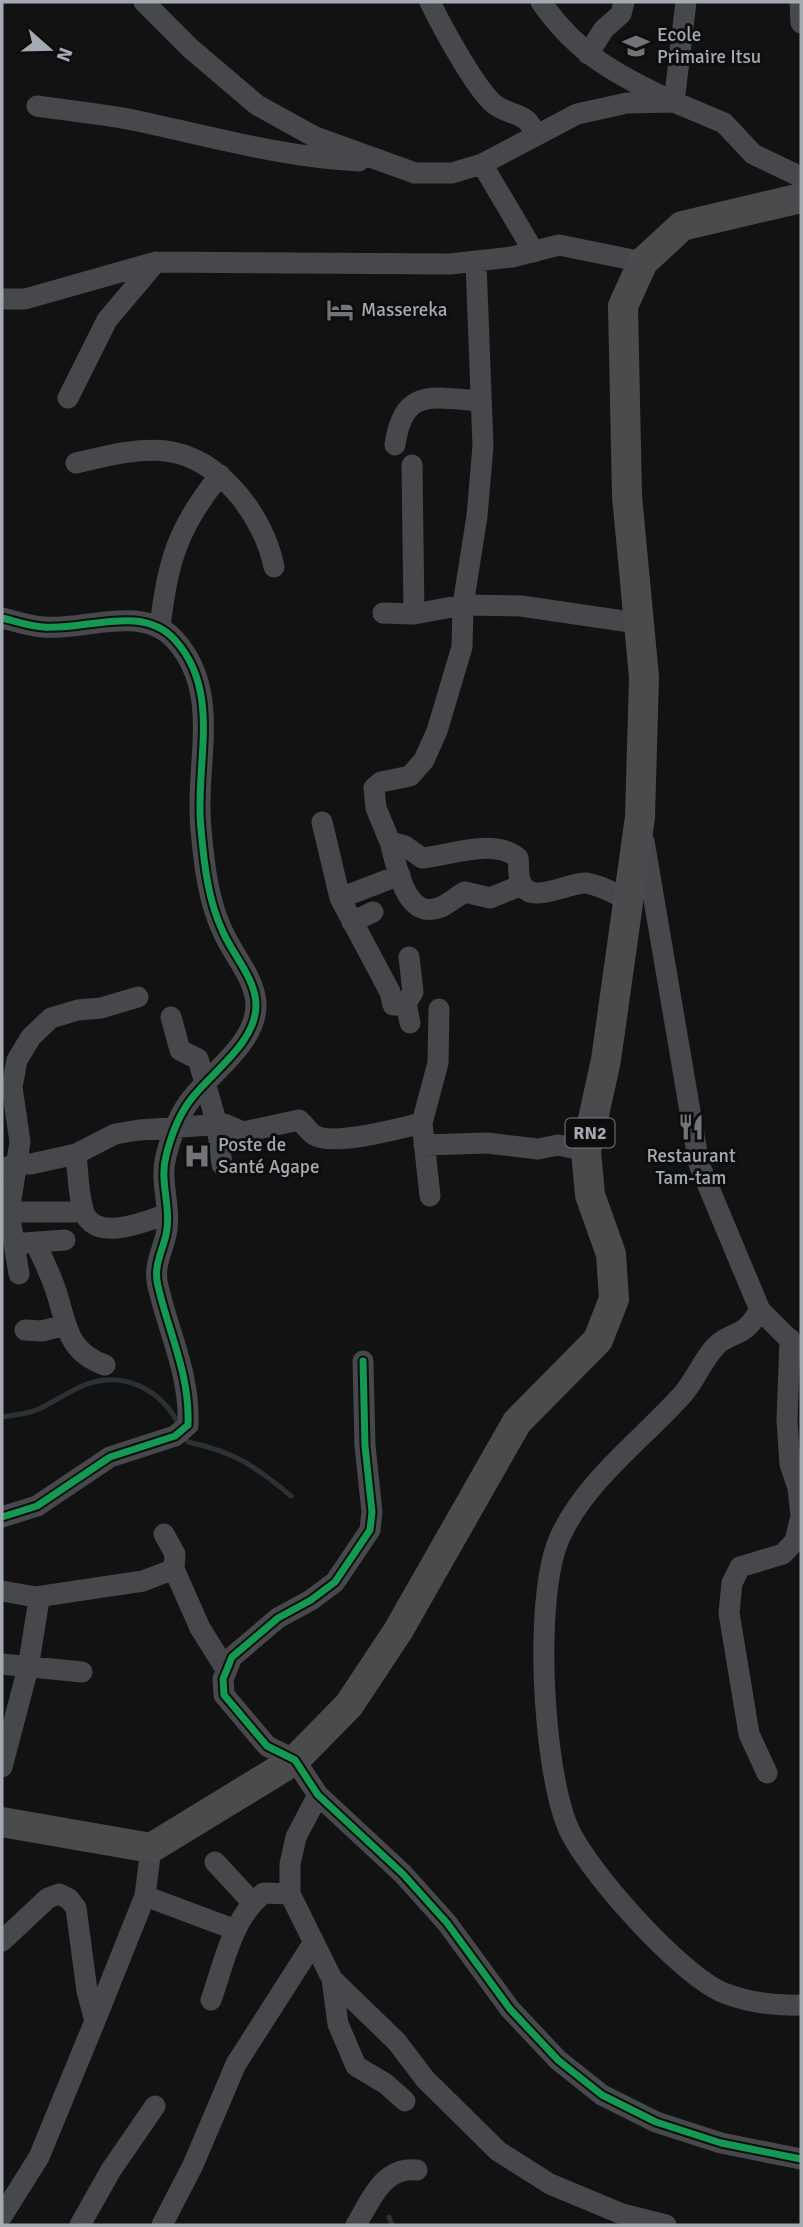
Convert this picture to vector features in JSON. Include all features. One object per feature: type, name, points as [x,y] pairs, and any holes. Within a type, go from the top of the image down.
[{"type":"highway","name":"RN2","points":[[151,1848],[295,1760],[349,1705],[398,1632],[517,1422],[598,1340],[614,1299],[613,1277],[611,1255],[590,1195],[586,1152],[606,1060],[640,817],[644,677],[627,496],[623,306],[643,262],[682,226],[801,198]]},
{"type":"highway","points":[[2,1822],[151,1848]]},
{"type":"street","points":[[144,2],[190,48],[257,105],[315,137],[415,173],[452,173],[482,164],[534,134],[577,114],[627,103],[674,102]]},
{"type":"street","points":[[430,2],[443,30],[492,102],[510,114],[524,116],[531,122],[534,134]]},
{"type":"street","points":[[541,2],[558,27],[614,73],[724,123],[753,153],[801,177]]},
{"type":"street","points":[[588,54],[604,29],[621,14],[624,2]]},
{"type":"street","points":[[674,102],[686,2]]},
{"type":"street","points":[[800,2],[801,23]]},
{"type":"street","points":[[37,106],[136,121],[236,146],[310,159],[379,162]]},
{"type":"street","points":[[482,164],[534,252]]},
{"type":"street","points":[[2,299],[25,299],[156,262],[322,265],[476,263],[559,246],[643,262]]},
{"type":"street","points":[[68,398],[107,320],[156,262]]},
{"type":"street","points":[[476,263],[484,446],[477,516],[463,605],[462,647],[437,732],[424,760],[410,776],[381,782],[374,788],[376,808],[411,901],[422,908],[440,908],[465,892],[490,898],[522,885]]},
{"type":"street","points":[[395,445],[402,414],[412,402],[425,398],[481,401]]},
{"type":"street","points":[[76,463],[130,451],[168,452],[220,475],[245,503],[270,548],[274,567]]},
{"type":"street","points":[[412,465],[414,614]]},
{"type":"street","points":[[160,628],[165,582],[180,533],[220,475]]},
{"type":"street","points":[[383,613],[414,614],[463,605],[521,606],[637,623]]},
{"type":"street","points":[[2,618],[43,627],[103,621],[160,628],[176,641],[196,676],[204,702],[199,782],[200,828],[211,898],[223,932],[251,983],[256,1003],[254,1022],[244,1039],[192,1098],[176,1125],[165,1158],[163,1187],[167,1214],[166,1235],[158,1254],[157,1283],[187,1385],[181,1431],[110,1457],[37,1506],[2,1517]]},
{"type":"street","points":[[640,817],[699,1164],[760,1310],[796,1345],[787,1420],[790,1464],[798,1488],[801,1516],[794,1541],[783,1554],[740,1567],[732,1583],[729,1613],[749,1734],[766,1773]]},
{"type":"street","points":[[321,822],[340,898],[390,992],[390,1004],[408,1013],[414,985],[409,957]]},
{"type":"street","points":[[390,842],[405,846],[422,858],[465,851],[513,853],[518,858],[522,885]]},
{"type":"street","points":[[340,898],[400,875]]},
{"type":"street","points":[[522,885],[537,894],[584,883],[602,887],[628,900]]},
{"type":"street","points":[[352,922],[373,912]]},
{"type":"street","points":[[19,1274],[15,1244],[5,1212],[8,1167],[20,1128],[12,1087],[17,1060],[31,1037],[51,1018],[138,997]]},
{"type":"street","points":[[430,1196],[422,1123],[438,1063],[439,1009]]},
{"type":"street","points":[[171,1017],[180,1049],[198,1059],[217,1124],[222,1166]]},
{"type":"street","points":[[8,1167],[76,1154],[115,1134],[176,1125],[217,1124],[243,1132],[299,1120],[313,1135],[325,1139],[375,1133],[422,1123]]},
{"type":"street","points":[[424,1145],[487,1143],[538,1149],[558,1145],[586,1152]]},
{"type":"street","points":[[76,1154],[83,1212],[94,1225],[110,1228],[135,1225],[167,1214]]},
{"type":"street","points":[[5,1212],[83,1212]]},
{"type":"street","points":[[15,1244],[65,1240]]},
{"type":"street","points":[[36,1243],[55,1288],[71,1340],[90,1360],[105,1365]]},
{"type":"street","points":[[760,1310],[747,1329],[727,1337],[714,1347],[685,1392],[586,1493],[559,1539],[549,1583],[543,1658],[548,1746],[567,1826],[603,1880],[678,1964],[722,1992],[767,2006],[801,2005]]},
{"type":"street","points":[[24,1330],[42,1331],[65,1325]]},
{"type":"street","points":[[363,1361],[365,1446],[372,1512],[370,1530],[335,1582],[311,1600],[278,1618],[232,1657],[225,1668],[224,1695],[267,1746],[295,1760],[318,1795],[403,1874],[447,1923],[518,2018],[558,2060],[603,2095],[656,2122],[721,2143],[801,2159]]},
{"type":"street","points":[[164,1534],[175,1554],[174,1569],[200,1628],[225,1668]]},
{"type":"street","points":[[2,1591],[36,1597],[143,1581],[174,1569]]},
{"type":"street","points":[[2,1766],[28,1668],[38,1606],[36,1597]]},
{"type":"street","points":[[2,1664],[82,1672]]},
{"type":"street","points":[[318,1795],[296,1837],[290,1864],[290,1894],[332,1979],[338,2024],[356,2066],[386,2084],[405,2101]]},
{"type":"street","points":[[2,2216],[39,2157],[145,1896],[151,1848]]},
{"type":"street","points":[[215,1862],[252,1902]]},
{"type":"street","points":[[211,2000],[236,1930],[252,1902],[264,1892],[290,1894]]},
{"type":"street","points":[[2,1941],[48,1898],[59,1894],[69,1899],[76,1908],[87,1991],[94,2021]]},
{"type":"street","points":[[145,1896],[236,1930]]},
{"type":"street","points":[[162,2225],[192,2165],[236,2064],[314,1942]]},
{"type":"street","points":[[332,1979],[377,2021],[425,2079],[498,2151],[550,2184],[622,2214],[666,2225]]},
{"type":"street","points":[[80,2225],[111,2170],[155,2106]]},
{"type":"street","points":[[356,2225],[378,2187],[393,2172],[405,2168],[417,2170]]},
{"type":"waterway","points":[[2,1417],[35,1411],[82,1386],[112,1380],[126,1381],[152,1393],[163,1402],[180,1427]]},
{"type":"waterway","points":[[185,1436],[188,1442],[219,1450],[244,1462],[291,1496]]},
{"type":"waterway","points":[[389,2217],[392,2225]]},
{"type":"cycle path","points":[[2,618],[43,627],[112,621],[146,623],[162,629],[175,640],[190,661],[202,706],[200,805],[208,882],[218,920],[248,976],[256,1004],[254,1018],[242,1043],[183,1111],[170,1141],[164,1166],[168,1215],[166,1235],[157,1266],[157,1279],[186,1389],[188,1425],[175,1436],[110,1457],[37,1506],[2,1517]]},
{"type":"cycle path","points":[[363,1361],[365,1446],[372,1512],[370,1530],[335,1582],[311,1600],[278,1618],[232,1657],[223,1679],[224,1695],[267,1746],[295,1760],[318,1795],[403,1874],[447,1923],[510,2009],[558,2060],[602,2095],[656,2122],[721,2143],[801,2159]]},
{"type":"place","name":"Ecole Primaire Itsu","points":[[636,46]]},
{"type":"place","name":"Massereka","points":[[340,310]]},
{"type":"place","name":"Restaurant Tam-tam","points":[[691,1127]]},
{"type":"place","name":"Poste de Santé Agape","points":[[197,1156]]}]
